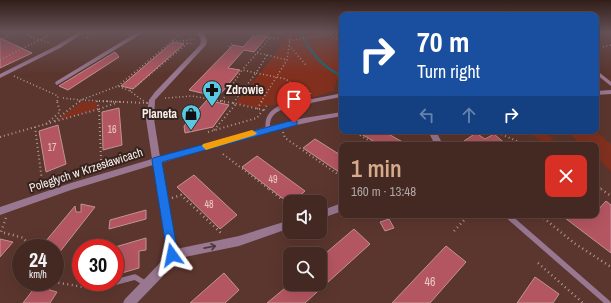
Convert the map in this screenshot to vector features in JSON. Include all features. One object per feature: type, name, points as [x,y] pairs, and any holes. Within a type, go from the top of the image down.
[{"type":"street","points":[[172,255],[150,119],[152,100],[203,46]]},
{"type":"street","points":[[0,76],[58,47]]},
{"type":"street","points":[[599,93],[610,92]]},
{"type":"street","name":"Poległych w Krzesławicach","points":[[3,215],[60,189],[157,160],[268,129],[339,115]]},
{"type":"street","points":[[327,213],[339,209]]},
{"type":"street","points":[[129,303],[162,269],[172,255],[238,241],[283,226]]},
{"type":"lane","points":[[57,83],[118,46]]},
{"type":"lane","points":[[599,74],[611,84]]},
{"type":"lane","points":[[268,129],[267,123],[273,112],[279,107],[339,96]]},
{"type":"lane","points":[[510,218],[608,303]]},
{"type":"lane","points":[[124,280],[136,277],[147,284]]},
{"type":"path","points":[[0,60],[28,46]]},
{"type":"path","points":[[53,122],[81,100],[118,86],[166,46]]},
{"type":"path","points":[[130,91],[184,46]]},
{"type":"path","points":[[243,69],[263,46]]},
{"type":"path","points":[[257,109],[287,60],[288,46]]},
{"type":"path","points":[[290,46],[306,65]]},
{"type":"path","points":[[257,53],[287,60]]},
{"type":"path","points":[[233,103],[268,56]]},
{"type":"path","points":[[222,101],[242,70],[286,79],[292,84],[305,87],[310,92]]},
{"type":"path","points":[[10,74],[58,96],[57,100],[60,112],[46,124]]},
{"type":"path","points":[[63,98],[147,104],[130,91],[118,86]]},
{"type":"path","points":[[165,98],[192,96],[263,110]]},
{"type":"path","points":[[96,101],[99,109],[101,160]]},
{"type":"path","points":[[0,138],[119,102]]},
{"type":"path","points":[[214,130],[236,104],[233,103]]},
{"type":"path","points":[[208,132],[257,118],[268,103]]},
{"type":"path","points":[[35,127],[42,180]]},
{"type":"path","points":[[284,133],[285,138],[339,175]]},
{"type":"path","points":[[357,134],[371,142]]},
{"type":"path","points":[[501,134],[519,142]]},
{"type":"path","points":[[223,154],[283,201]]},
{"type":"path","points":[[599,188],[611,196]]},
{"type":"path","points":[[174,197],[181,195],[224,236]]},
{"type":"path","points":[[3,215],[1,232],[24,239]]},
{"type":"path","points":[[454,231],[466,218]]},
{"type":"path","points":[[544,218],[574,243],[611,267]]},
{"type":"path","points":[[538,263],[583,303]]},
{"type":"shaded area","points":[[280,46],[339,46],[339,78],[337,79],[334,91],[310,98],[257,108],[236,103],[277,52]]},
{"type":"shaded area","points":[[82,102],[96,102],[98,109],[57,120]]},
{"type":"shaded area","points":[[531,134],[546,134],[554,139],[549,142],[543,142]]},
{"type":"shaded area","points":[[569,134],[599,134],[611,144],[611,171],[599,160],[599,142],[579,142]]},
{"type":"building","points":[[0,46],[17,46],[32,53],[0,68]]},
{"type":"building","points":[[168,46],[182,46],[133,89],[121,86]]},
{"type":"building","points":[[232,46],[259,46],[254,52],[244,50],[228,68],[240,70],[218,97],[189,90]]},
{"type":"building","points":[[115,52],[119,57],[68,90],[59,86]]},
{"type":"building","points":[[207,100],[229,105],[213,127],[185,133],[184,126]]},
{"type":"building","points":[[119,108],[122,145],[103,150],[102,112]]},
{"type":"building","points":[[58,125],[66,164],[46,172],[39,131]]},
{"type":"building","points":[[361,134],[388,134],[403,142],[375,142]]},
{"type":"building","points":[[474,134],[478,134],[485,139],[494,134],[503,142],[466,142],[464,141]]},
{"type":"building","points":[[315,139],[339,154],[339,172],[303,148]]},
{"type":"building","points":[[257,156],[305,191],[301,195],[283,195],[283,199],[242,167]]},
{"type":"building","points":[[194,175],[237,215],[220,229],[177,187]]},
{"type":"building","points":[[606,201],[611,205],[611,253],[565,218],[599,218],[599,209]]},
{"type":"building","points":[[81,204],[95,207],[64,247],[64,239],[48,239],[75,206],[76,212],[81,212]]},
{"type":"building","points":[[146,210],[146,219],[109,229],[110,220]]},
{"type":"building","points":[[389,219],[394,228],[385,231],[380,222]]},
{"type":"building","points":[[354,229],[370,244],[327,283],[327,252]]},
{"type":"building","points":[[146,238],[146,250],[139,251],[139,268],[124,272],[124,244]]},
{"type":"building","points":[[0,239],[12,242],[12,243],[0,257]]},
{"type":"building","points":[[446,246],[466,262],[430,303],[392,303]]},
{"type":"building","points":[[224,273],[239,290],[225,303],[190,303]]},
{"type":"building","points":[[535,277],[559,294],[553,303],[517,303]]},
{"type":"building","points":[[283,290],[283,291],[318,291],[305,303],[267,303]]},
{"type":"building","points":[[32,291],[57,292],[50,303],[23,303]]},
{"type":"waterway","points":[[308,46],[324,65],[339,74]]},
{"type":"slow traffic","points":[[206,146],[252,133]]},
{"type":"place","name":"Zdrowie","points":[[212,107]]},
{"type":"place","name":"Planeta","points":[[191,131]]},
{"type":"route","points":[[172,255],[157,160],[294,123]]}]
